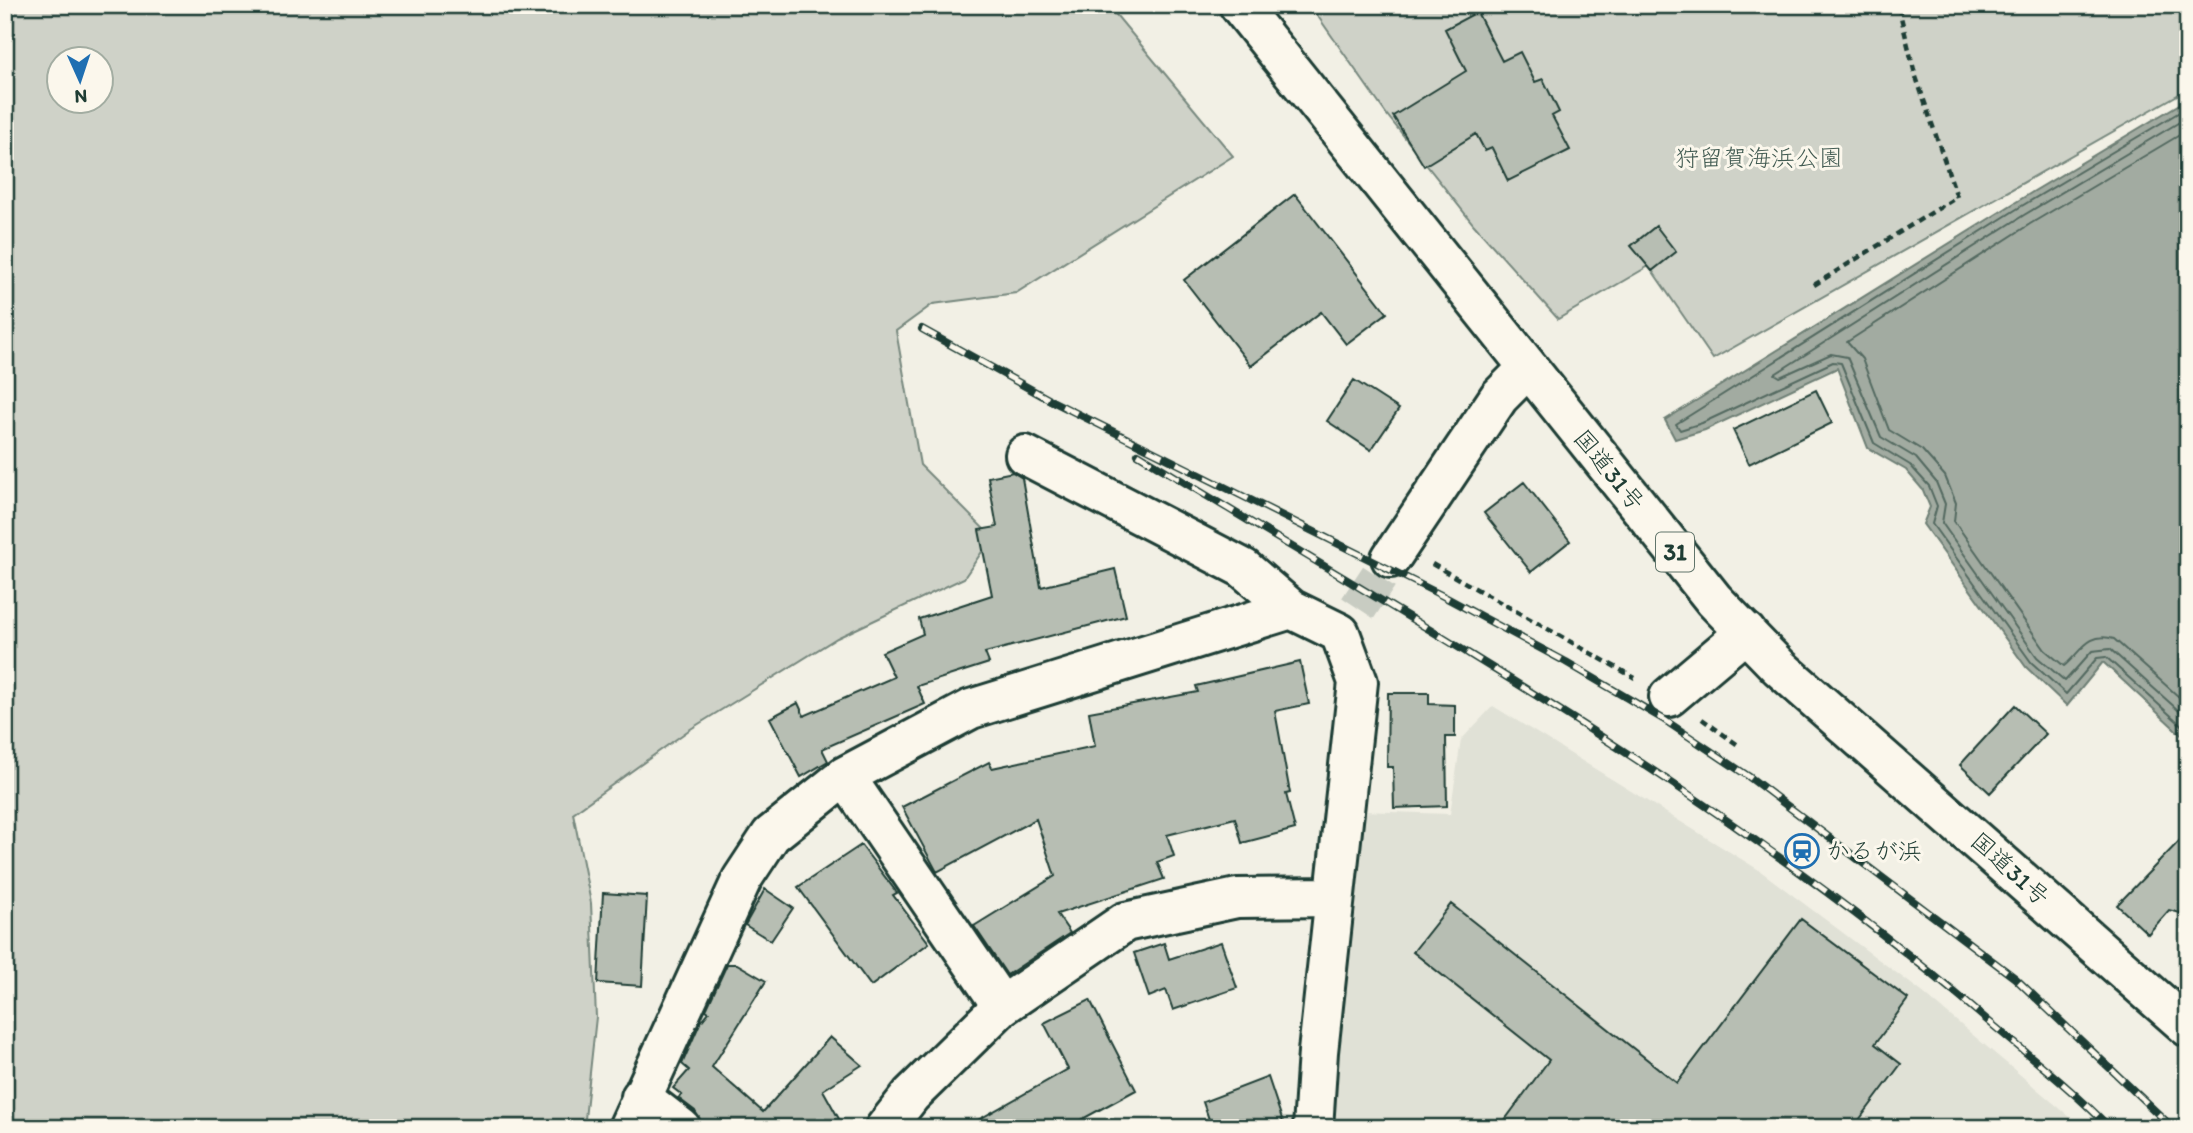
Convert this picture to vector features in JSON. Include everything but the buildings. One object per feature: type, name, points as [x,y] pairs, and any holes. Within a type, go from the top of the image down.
[{"type":"main road","name":"国道31号","points":[[1239,5],[1714,600],[1779,667],[2188,1026]]},
{"type":"main road","points":[[1395,552],[1499,397],[1527,369]]},
{"type":"main road","points":[[1025,455],[1243,568],[1291,610]]},
{"type":"main road","points":[[681,1128],[634,1112],[741,879],[771,835],[845,776],[971,709],[1291,610],[1349,620],[1358,682],[1312,1128]]},
{"type":"main road","points":[[1669,697],[1746,632]]},
{"type":"main road","points":[[845,776],[1002,1006]]},
{"type":"main road","points":[[885,1128],[911,1095],[1002,1006],[1125,922],[1237,898],[1334,897]]},
{"type":"path","points":[[1814,285],[1958,197],[1915,74],[1898,5]]},
{"type":"path","points":[[1395,552],[1669,697],[1738,745]]},
{"type":"shaded area","points":[[1493,706],[1759,870],[1922,992],[2083,1128],[1333,1128],[1361,811],[1450,814],[1461,740]]},
{"type":"green space","points":[[5,5],[1108,5],[1233,156],[1016,293],[933,304],[896,331],[920,465],[992,537],[964,578],[837,638],[689,730],[573,813],[591,903],[596,1017],[584,1128],[5,1128]]},
{"type":"green space","name":"狩留賀海浜公園","points":[[1310,5],[2188,5],[2188,89],[1713,359],[1649,266],[1558,319],[1474,225],[1387,115]]},
{"type":"water","points":[[2188,99],[2188,741],[2103,662],[2067,706],[2026,667],[1923,524],[1930,507],[1923,490],[1906,470],[1868,448],[1837,368],[1705,430],[1675,439],[1665,420],[2016,202]]},
{"type":"tunnel","points":[[1358,608],[1391,558]]},
{"type":"railway","points":[[922,329],[1052,401],[1443,596],[1566,662],[1663,719],[1748,776],[2015,978],[2173,1128]]},
{"type":"railway","points":[[1138,454],[1571,717],[1780,858],[1881,933],[2063,1084],[2110,1128]]},
{"type":"place","name":"かるが浜","points":[[1802,851]]}]
